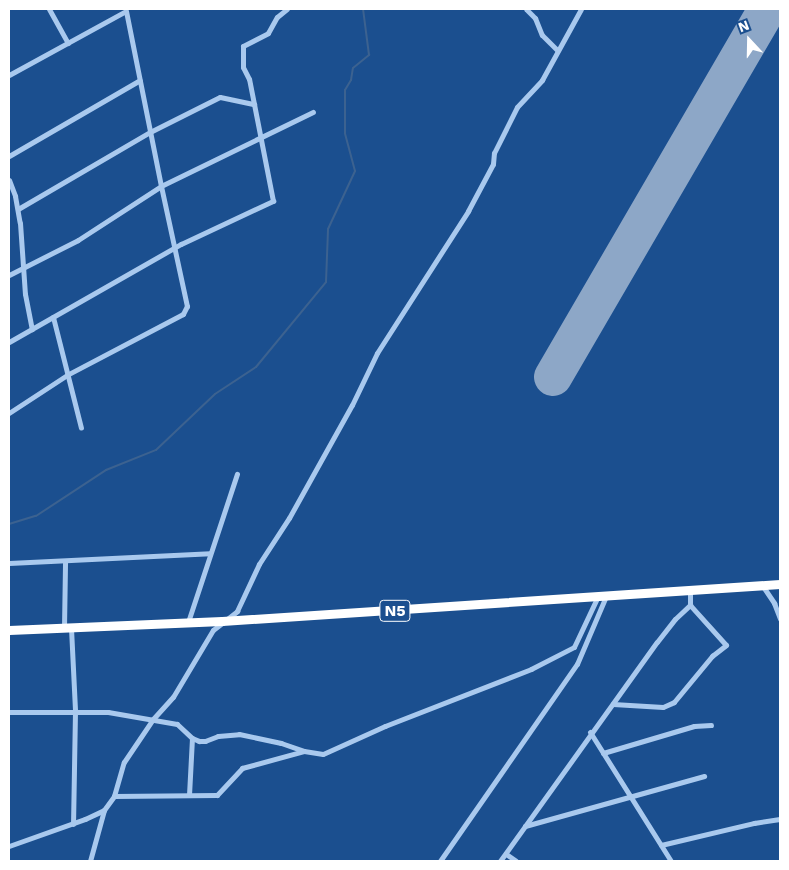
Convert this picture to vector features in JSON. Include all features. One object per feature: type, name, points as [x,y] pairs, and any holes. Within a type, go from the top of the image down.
[{"type":"highway","name":"N5","points":[[9,630],[222,621],[780,584]]},
{"type":"street","points":[[49,9],[68,43]]},
{"type":"street","points":[[9,342],[174,249],[273,201],[249,79],[243,67],[243,46],[250,40],[268,33],[277,17],[287,9]]},
{"type":"street","points":[[526,9],[535,18],[542,35],[557,50]]},
{"type":"street","points":[[90,861],[104,810],[114,796],[124,762],[153,719],[173,696],[203,644],[222,621],[237,611],[259,564],[289,518],[352,405],[377,353],[468,211],[493,164],[494,153],[517,107],[542,80],[580,9]]},
{"type":"street","points":[[9,75],[126,11],[187,306],[183,314],[67,375],[9,413]]},
{"type":"street","points":[[9,156],[140,80]]},
{"type":"street","points":[[18,208],[150,132],[220,97],[254,104]]},
{"type":"street","points":[[9,275],[23,266],[78,240],[161,186],[313,112]]},
{"type":"street","points":[[9,180],[18,208],[25,294],[32,329]]},
{"type":"street","points":[[53,317],[81,428]]},
{"type":"street","points":[[188,623],[237,474]]},
{"type":"street","points":[[9,562],[65,561],[210,553]]},
{"type":"street","points":[[65,561],[75,711],[72,824]]},
{"type":"street","points":[[762,585],[774,603],[780,619]]},
{"type":"street","points":[[613,704],[663,707],[674,702],[712,656],[726,646],[690,605],[690,590]]},
{"type":"street","points":[[9,712],[108,712],[177,724],[192,738],[205,741],[218,736],[239,734],[323,754],[385,726],[532,669],[574,647],[602,596]]},
{"type":"street","points":[[440,861],[577,664],[602,596]]},
{"type":"street","points":[[500,861],[563,776],[590,732],[613,704],[675,618],[690,605]]},
{"type":"street","points":[[603,753],[694,726],[711,724]]},
{"type":"street","points":[[590,732],[672,861]]},
{"type":"street","points":[[189,795],[192,738]]},
{"type":"street","points":[[114,796],[217,795],[242,768],[304,751]]},
{"type":"street","points":[[525,826],[704,776]]},
{"type":"street","points":[[9,846],[72,824],[104,810]]},
{"type":"street","points":[[661,845],[754,823],[780,820]]},
{"type":"street","points":[[506,854],[516,861]]},
{"type":"waterway","points":[[9,524],[36,516],[106,470],[156,450],[215,394],[256,367],[326,282],[328,229],[355,171],[345,133],[345,90],[351,80],[353,68],[369,55],[363,9]]},
{"type":"runway","points":[[553,377],[767,9]]}]
